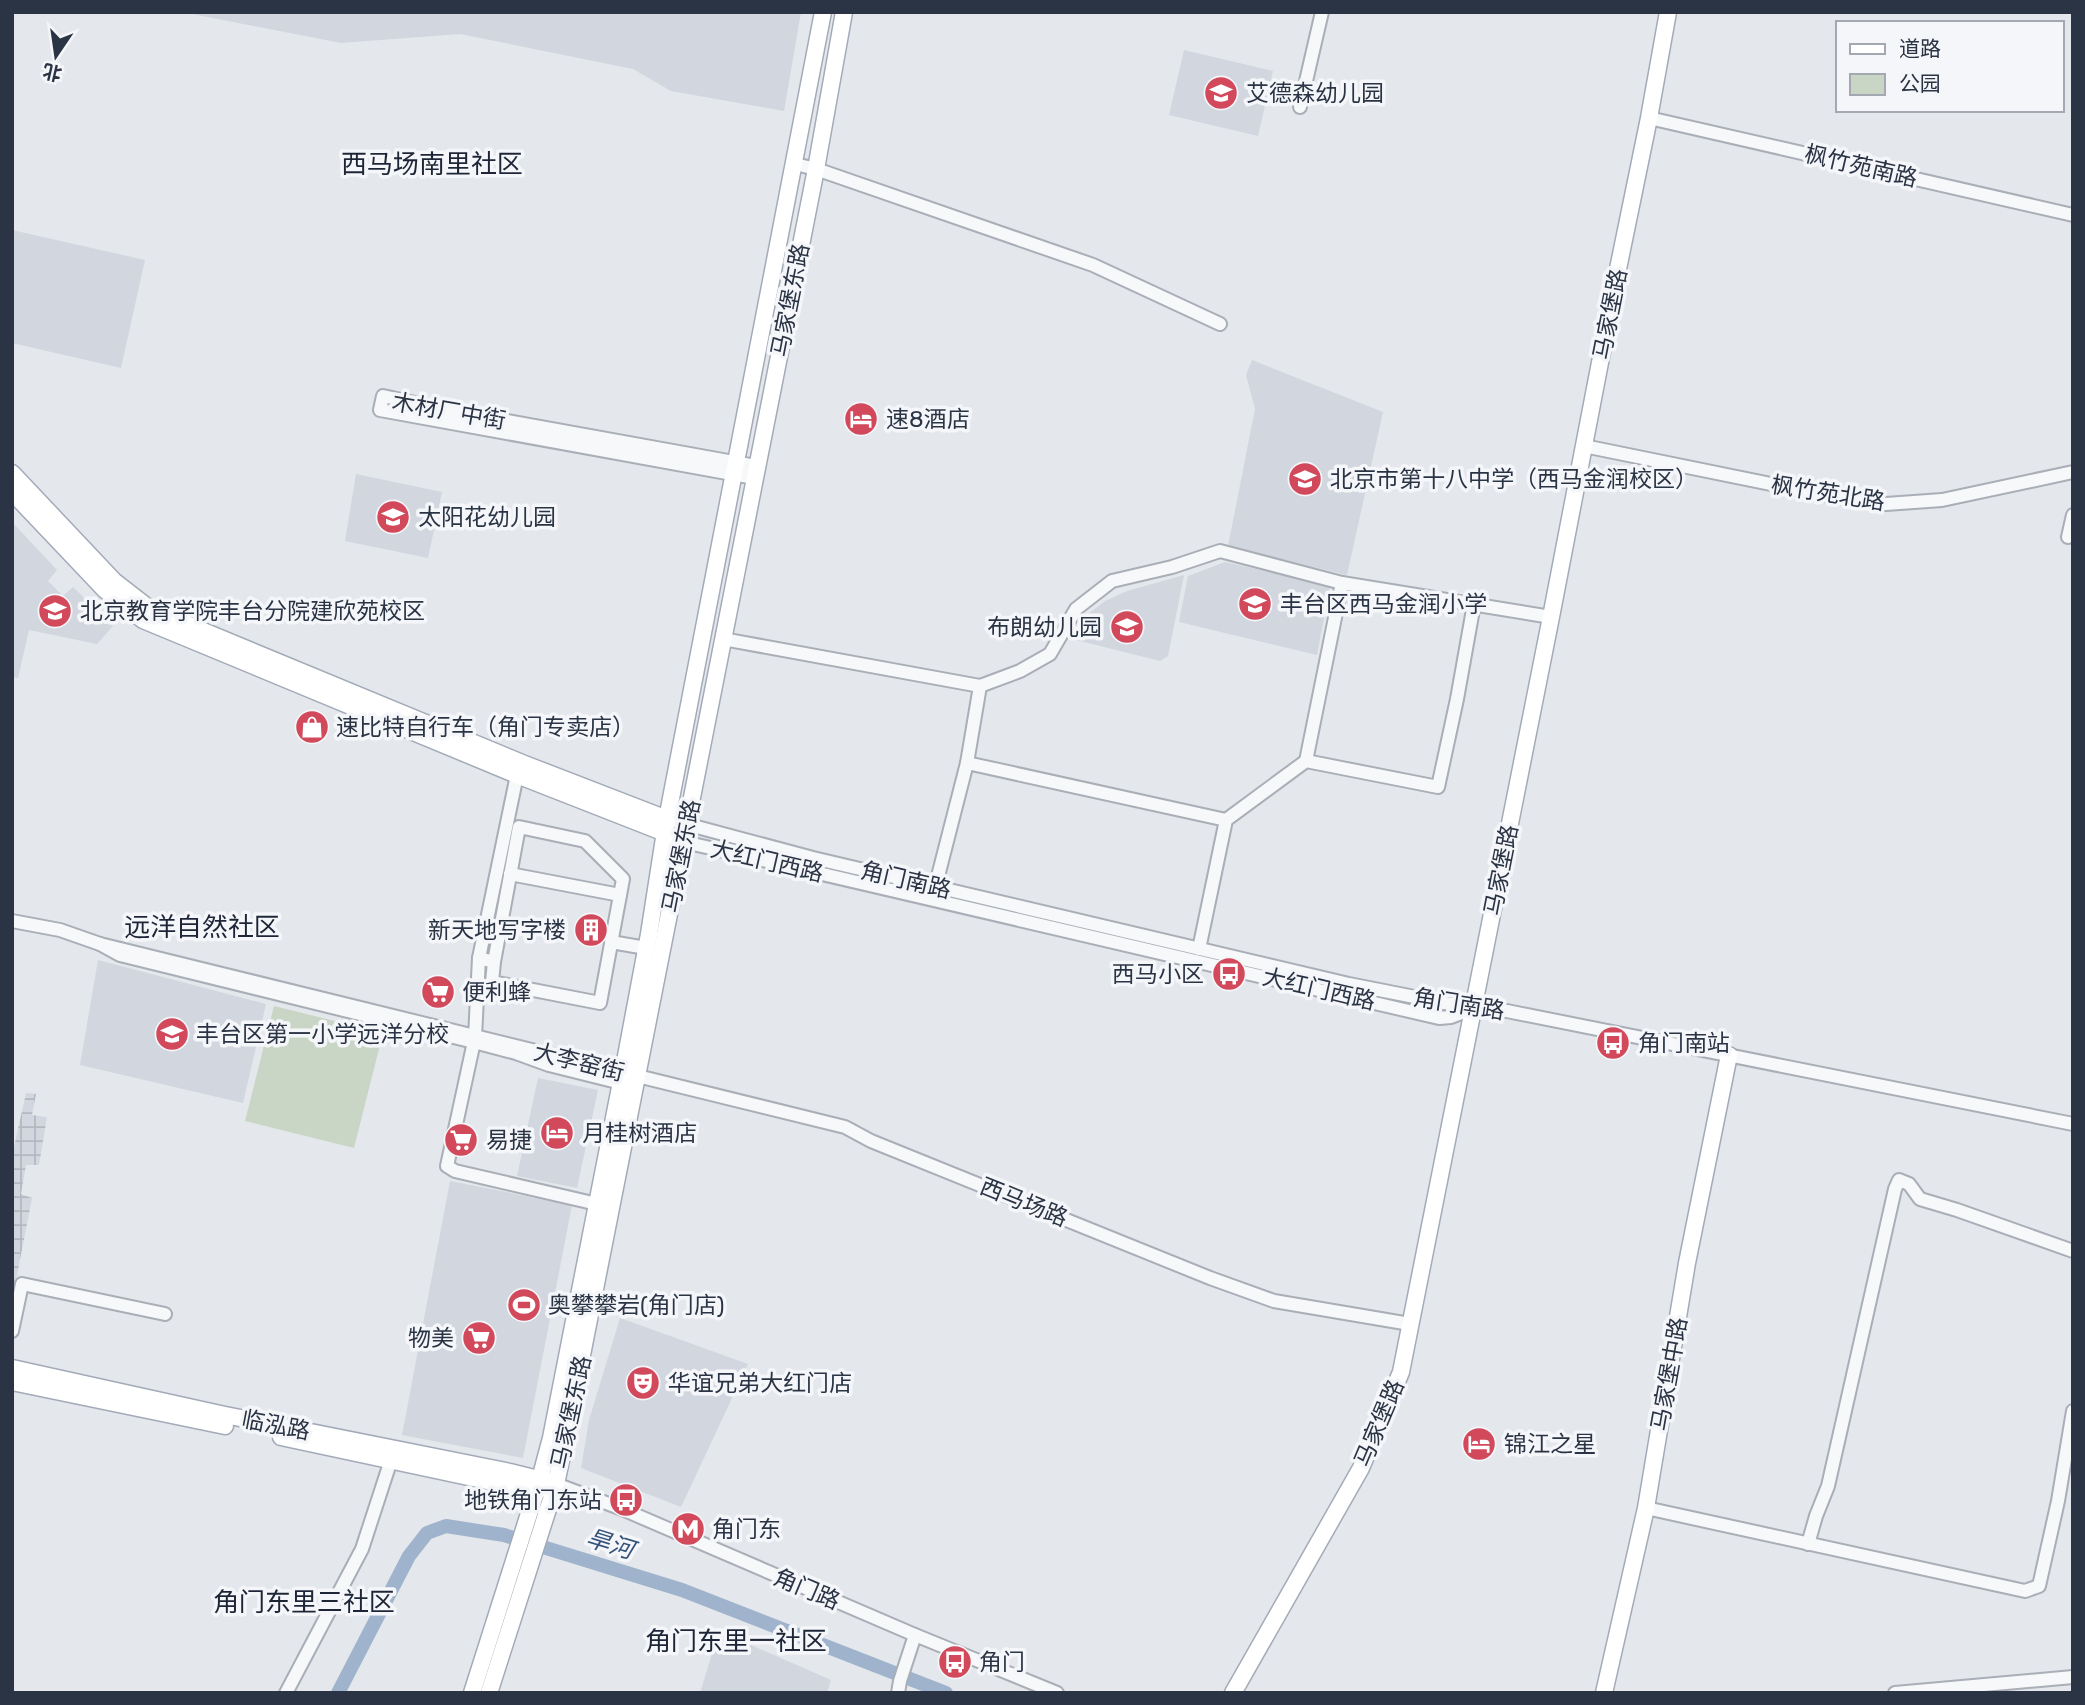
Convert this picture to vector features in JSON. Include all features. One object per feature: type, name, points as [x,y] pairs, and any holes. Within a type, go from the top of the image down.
[{"type":"main road","name":"马家堡东路","points":[[472,1693],[528,1513],[544,1484],[627,1077],[666,826],[823,12]]},
{"type":"main road","name":"马家堡东路","points":[[489,1693],[545,1517],[544,1484],[551,1438],[597,1204],[684,842],[845,12]]},
{"type":"main road","name":"马家堡路","points":[[1233,1693],[1361,1468],[1401,1373],[1668,12]]},
{"type":"main road","name":"大红门西路","points":[[12,474],[114,581],[150,609],[522,763],[666,826]]},
{"type":"main road","name":"大红门西路","points":[[12,492],[105,590],[144,620],[517,775],[666,826]]},
{"type":"main road","name":"马家堡中路","points":[[1604,1693],[1646,1508],[1687,1263],[1728,1055]]},
{"type":"main road","name":"临泓路","points":[[12,1368],[544,1484]]},
{"type":"main road","name":"临泓路","points":[[12,1382],[391,1460],[544,1484]]},
{"type":"street","points":[[1300,107],[1322,12]]},
{"type":"street","name":"枫竹苑南路","points":[[1649,118],[2073,215]]},
{"type":"street","points":[[795,163],[1093,265],[1220,324]]},
{"type":"street","name":"木材厂中街","points":[[736,469],[383,396],[380,410],[736,469],[755,472]]},
{"type":"street","name":"枫竹苑北路","points":[[1584,446],[1825,495],[1886,504],[1942,500],[2073,472]]},
{"type":"street","points":[[2068,537],[2073,515]]},
{"type":"street","points":[[723,639],[979,686],[1020,671],[1050,654],[1076,609],[1112,581],[1172,567],[1220,551],[1342,583],[1551,617]]},
{"type":"street","points":[[1199,949],[1226,820],[1306,761],[1342,583]]},
{"type":"street","points":[[1306,761],[1438,787],[1474,604]]},
{"type":"street","points":[[935,887],[967,762],[979,686]]},
{"type":"street","points":[[967,762],[1226,820]]},
{"type":"street","points":[[517,775],[479,958],[475,1039],[447,1166],[455,1171],[597,1204]]},
{"type":"street","name":"大红门西路","points":[[666,826],[687,825]]},
{"type":"street","name":"角门南路","points":[[687,825],[935,887],[1349,984],[1474,1008],[1507,1011],[2073,1124]]},
{"type":"street","name":"大红门西路","points":[[666,826],[684,842],[1439,1018],[1451,1017],[1474,1008]]},
{"type":"street","points":[[519,827],[585,841],[622,879],[620,895],[600,1003],[492,982],[519,827]]},
{"type":"street","points":[[510,874],[620,895]]},
{"type":"street","name":"大李窑街","points":[[12,921],[60,930],[100,944],[627,1077]]},
{"type":"street","points":[[611,942],[646,948]]},
{"type":"street","points":[[479,958],[495,962]]},
{"type":"street","name":"西马场路","points":[[627,1077],[845,1127],[871,1141],[1210,1278],[1274,1301],[1410,1324]]},
{"type":"street","points":[[1808,1544],[1830,1478],[1899,1180],[1909,1184],[1920,1199],[2073,1251]]},
{"type":"street","points":[[12,1331],[22,1284],[165,1314]]},
{"type":"street","points":[[1646,1508],[2025,1591],[2039,1586],[2058,1501],[2073,1411]]},
{"type":"street","points":[[286,1693],[362,1549],[391,1460]]},
{"type":"street","name":"角门路","points":[[544,1484],[630,1512],[1035,1689],[1058,1693]]},
{"type":"street","points":[[899,1687],[915,1636]]},
{"type":"street","points":[[1895,1693],[2073,1677]]},
{"type":"shaded area","points":[[182,12],[801,12],[784,111],[671,91],[633,69],[460,34],[341,43]]},
{"type":"shaded area","name":"艾德森幼儿园","points":[[1184,50],[1273,71],[1258,136],[1169,115]]},
{"type":"shaded area","points":[[12,230],[145,260],[121,368],[12,343]]},
{"type":"shaded area","name":"北京市第十八中学（西马金润校区）","points":[[1252,360],[1383,412],[1347,575],[1228,546],[1255,409],[1246,375]]},
{"type":"shaded area","name":"太阳花幼儿园","points":[[356,474],[442,492],[428,558],[345,541]]},
{"type":"shaded area","name":"北京教育学院丰台分院建欣苑校区","points":[[12,522],[57,570],[48,581],[63,596],[73,587],[113,626],[97,644],[29,630],[18,678],[12,677]]},
{"type":"shaded area","name":"丰台区西马金润小学","points":[[1225,562],[1330,586],[1317,655],[1179,622],[1188,576]]},
{"type":"shaded area","name":"布朗幼儿园","points":[[1184,575],[1168,656],[1160,661],[1072,639],[1087,615],[1105,601],[1127,591]]},
{"type":"shaded area","name":"丰台区第一小学远洋分校","points":[[98,960],[266,1004],[243,1103],[80,1065]]},
{"type":"shaded area","name":"月桂树酒店","points":[[538,1078],[598,1090],[577,1188],[517,1176]]},
{"type":"shaded area","points":[[26,1093],[36,1094],[32,1115],[47,1117],[39,1165],[26,1165],[21,1194],[32,1198],[12,1301],[12,1156]]},
{"type":"shaded area","points":[[450,1181],[572,1205],[523,1458],[402,1435]]},
{"type":"shaded area","points":[[620,1318],[748,1364],[681,1507],[581,1468],[589,1420]]},
{"type":"shaded area","points":[[719,1631],[831,1680],[827,1693],[700,1693]]},
{"type":"green space","points":[[274,1006],[383,1033],[354,1148],[245,1121]]},
{"type":"waterway","name":"旱河","points":[[338,1693],[409,1556],[427,1533],[446,1526],[504,1535],[682,1590],[946,1693]]},
{"type":"place","name":"艾德森幼儿园","points":[[1221,93]]},
{"type":"place","name":"速8酒店","points":[[861,419]]},
{"type":"place","name":"北京市第十八中学（西马金润校区）","points":[[1305,479]]},
{"type":"place","name":"太阳花幼儿园","points":[[393,517]]},
{"type":"place","name":"丰台区西马金润小学","points":[[1255,604]]},
{"type":"place","name":"北京教育学院丰台分院建欣苑校区","points":[[55,611]]},
{"type":"place","name":"布朗幼儿园","points":[[1127,627]]},
{"type":"place","name":"速比特自行车（角门专卖店）","points":[[312,727]]},
{"type":"place","name":"新天地写字楼","points":[[591,930]]},
{"type":"place","name":"西马小区","points":[[1229,974]]},
{"type":"place","name":"便利蜂","points":[[438,992]]},
{"type":"place","name":"丰台区第一小学远洋分校","points":[[172,1034]]},
{"type":"place","name":"角门南站","points":[[1613,1043]]},
{"type":"place","name":"月桂树酒店","points":[[557,1133]]},
{"type":"place","name":"易捷","points":[[461,1140]]},
{"type":"place","name":"奥攀攀岩(角门店)","points":[[524,1305]]},
{"type":"place","name":"物美","points":[[479,1338]]},
{"type":"place","name":"华谊兄弟大红门店","points":[[643,1383]]},
{"type":"place","name":"锦江之星","points":[[1479,1444]]},
{"type":"place","name":"地铁角门东站","points":[[626,1500]]},
{"type":"place","name":"角门东","points":[[688,1529]]},
{"type":"place","name":"角门","points":[[955,1662]]},
{"type":"district","name":"西马场南里社区","points":[[432,164]]},
{"type":"district","name":"远洋自然社区","points":[[202,927]]},
{"type":"district","name":"角门东里三社区","points":[[304,1602]]},
{"type":"district","name":"角门东里一社区","points":[[736,1641]]}]
